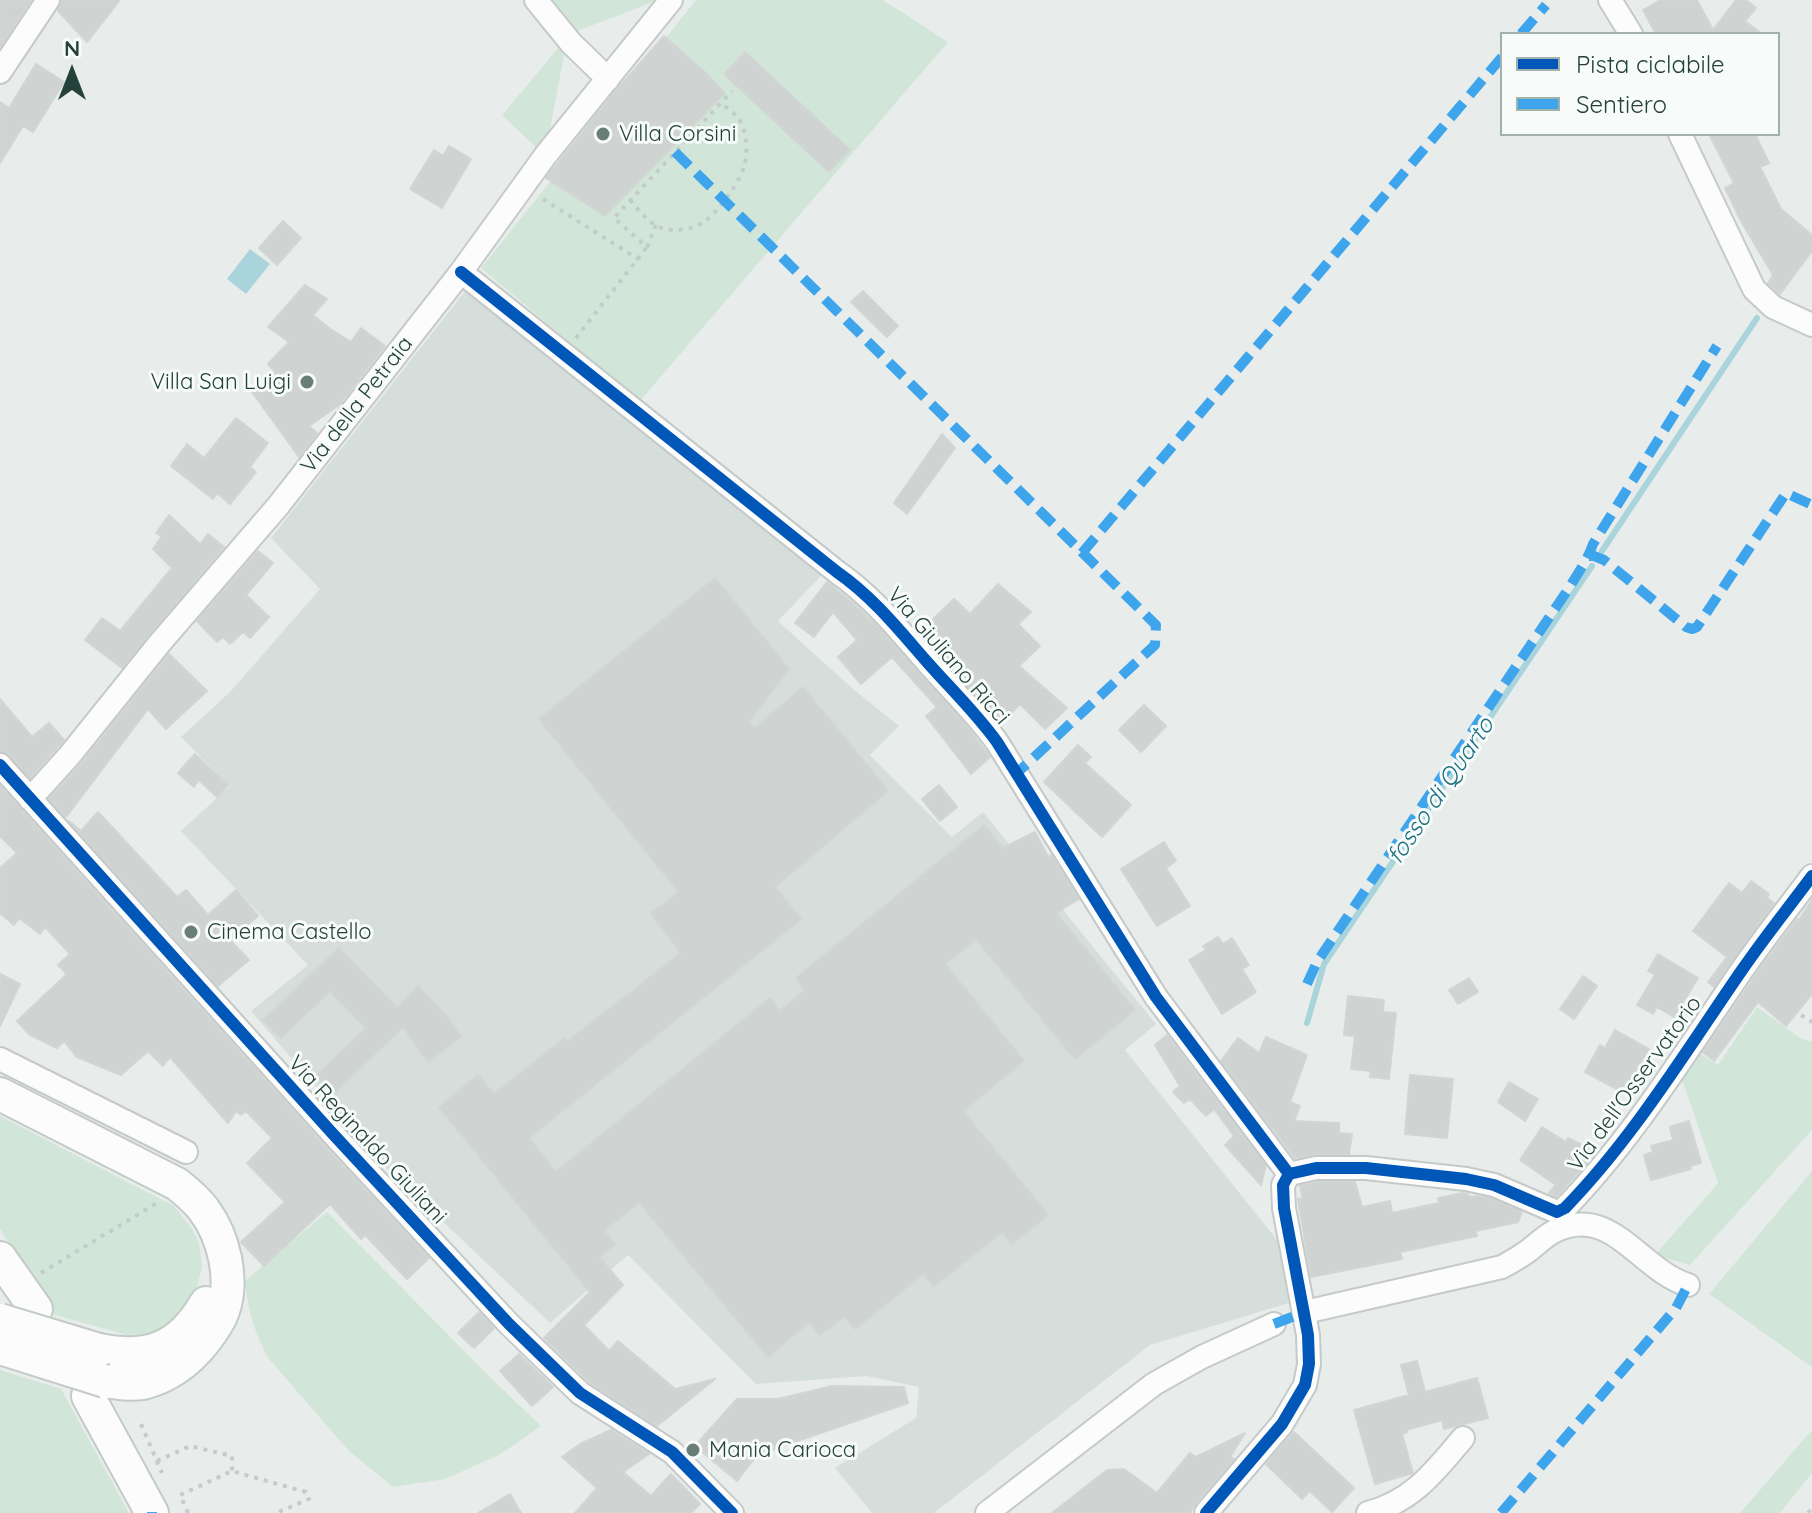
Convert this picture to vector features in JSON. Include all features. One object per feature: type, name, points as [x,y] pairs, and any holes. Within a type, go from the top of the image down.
[{"type":"main road","points":[[0,1094],[177,1184],[189,1193],[205,1210],[221,1246],[228,1273],[227,1298],[213,1331],[198,1350],[175,1369],[150,1380],[96,1389],[0,1348]]},
{"type":"main road","points":[[0,1320],[122,1354],[145,1352],[167,1345],[181,1336],[196,1319],[211,1293],[221,1246]]},
{"type":"main road","points":[[0,1258],[36,1309]]},
{"type":"main road","points":[[96,1389],[161,1502]]},
{"type":"street","points":[[0,72],[48,0]]},
{"type":"street","points":[[536,0],[571,43],[608,79]]},
{"type":"street","name":"Via della Petraia","points":[[30,799],[278,506],[461,272],[545,156],[671,0]]},
{"type":"street","points":[[1610,0],[1630,32]]},
{"type":"street","points":[[1681,136],[1754,289],[1773,307],[1812,325]]},
{"type":"street","name":"Via Giuliano Ricci","points":[[461,272],[881,608],[977,715],[997,742],[1156,997],[1289,1174]]},
{"type":"street","name":"Via Reginaldo Giuliani","points":[[0,765],[509,1324],[580,1393],[672,1452],[732,1513]]},
{"type":"street","name":"Via dell'Osservatorio","points":[[1289,1174],[1316,1168],[1366,1168],[1466,1179],[1494,1185],[1557,1212],[1565,1208],[1621,1144],[1744,967],[1812,876]]},
{"type":"street","points":[[0,1059],[186,1152]]},
{"type":"street","points":[[1207,1513],[1282,1424],[1305,1385],[1309,1364],[1305,1312],[1284,1208],[1283,1185],[1289,1174]]},
{"type":"street","points":[[1305,1312],[1502,1267],[1551,1233],[1578,1225],[1610,1230],[1673,1281],[1688,1285]]},
{"type":"street","points":[[987,1513],[1154,1384],[1202,1357],[1274,1324]]},
{"type":"street","points":[[1368,1513],[1408,1496],[1430,1477],[1463,1438]]},
{"type":"path","points":[[647,247],[614,218],[732,91]]},
{"type":"path","points":[[630,200],[659,228],[680,230],[703,222],[724,201],[744,169],[746,156],[745,135],[739,119],[721,103]]},
{"type":"path","points":[[543,199],[638,259]]},
{"type":"path","points":[[576,338],[647,247],[656,225]]},
{"type":"path","points":[[1801,1015],[1812,1022]]},
{"type":"path","points":[[141,1424],[165,1481]]},
{"type":"path","points":[[157,1461],[190,1446],[232,1456],[232,1471]]},
{"type":"path","points":[[161,1502],[232,1471],[306,1492],[309,1499],[276,1513]]},
{"type":"path","points":[[180,1495],[188,1513]]},
{"type":"path","points":[[1808,1513],[1812,1508]]},
{"type":"shaded area","points":[[477,276],[834,562],[778,621],[899,726],[870,755],[952,837],[983,812],[1156,1024],[1125,1050],[1277,1240],[1289,1303],[1150,1345],[934,1513],[872,1513],[835,1468],[916,1418],[919,1387],[867,1376],[756,1384],[628,1255],[550,1323],[383,1165],[251,1011],[308,965],[181,831],[230,786],[181,737],[230,692],[320,589],[271,538]]},
{"type":"green space","points":[[550,0],[658,0],[575,32]]},
{"type":"green space","points":[[696,0],[883,0],[948,42],[640,401],[481,268]]},
{"type":"green space","points":[[560,46],[565,50],[545,156],[502,115]]},
{"type":"green space","points":[[1757,1007],[1800,1038],[1812,1042],[1812,1130],[1690,1265],[1655,1255],[1718,1183],[1680,1074],[1694,1050],[1718,1065]]},
{"type":"green space","points":[[0,1116],[174,1206],[199,1243],[202,1266],[196,1292],[179,1319],[157,1333],[127,1335],[55,1315],[0,1229]]},
{"type":"green space","points":[[1812,1171],[1812,1367],[1709,1294]]},
{"type":"green space","points":[[327,1212],[541,1426],[501,1454],[445,1479],[393,1487],[349,1451],[269,1359],[252,1321],[245,1281]]},
{"type":"green space","points":[[0,1370],[61,1389],[129,1513],[0,1513]]},
{"type":"green space","points":[[1812,1430],[1812,1473],[1780,1513],[1740,1513]]},
{"type":"water","points":[[250,249],[270,264],[246,294],[227,279]]},
{"type":"building","points":[[0,0],[31,0],[0,47]]},
{"type":"building","points":[[62,0],[120,0],[87,42],[58,11]]},
{"type":"building","points":[[1661,0],[1697,0],[1713,30],[1736,0],[1746,0],[1756,8],[1745,21],[1759,32],[1655,32],[1643,10]]},
{"type":"building","name":"Villa Corsini","points":[[664,36],[725,93],[605,216],[546,178]]},
{"type":"building","points":[[745,52],[850,150],[829,172],[724,74]]},
{"type":"building","points":[[36,64],[64,82],[33,132],[23,126],[0,163],[0,102],[9,108]]},
{"type":"building","points":[[1710,136],[1756,136],[1769,163],[1760,167],[1781,209],[1812,235],[1812,251],[1780,294],[1768,283],[1773,275],[1725,188],[1734,183]]},
{"type":"building","points":[[449,146],[471,159],[442,208],[410,189],[434,150],[443,156]]},
{"type":"building","points":[[283,221],[301,238],[277,265],[259,248]]},
{"type":"building","name":"Villa San Luigi","points":[[305,285],[327,299],[313,315],[329,328],[351,342],[361,328],[385,346],[339,405],[309,426],[317,433],[299,457],[252,392],[276,373],[268,364],[289,342],[268,327]]},
{"type":"building","points":[[863,291],[898,326],[887,337],[851,302]]},
{"type":"building","points":[[236,418],[268,443],[250,467],[256,472],[230,504],[217,493],[213,499],[171,466],[187,444],[204,458]]},
{"type":"building","points":[[942,434],[955,448],[907,514],[894,503]]},
{"type":"building","points":[[169,515],[200,544],[208,534],[224,547],[122,668],[85,640],[102,618],[120,631],[172,568],[153,549],[162,536],[156,533]]},
{"type":"building","points":[[258,551],[273,563],[246,595],[269,617],[250,638],[243,632],[230,644],[223,637],[217,642],[197,621]]},
{"type":"building","points":[[715,578],[789,669],[749,722],[755,728],[803,687],[888,791],[775,887],[801,919],[529,1138],[556,1172],[770,998],[780,1011],[805,990],[796,978],[984,825],[1003,848],[1035,832],[1048,857],[1051,855],[1079,899],[1056,913],[1135,1010],[1075,1059],[976,939],[945,964],[1024,1061],[963,1111],[1048,1215],[1012,1244],[1002,1232],[934,1286],[923,1274],[855,1329],[845,1316],[820,1335],[809,1322],[768,1357],[639,1202],[604,1231],[615,1244],[599,1257],[623,1285],[584,1325],[609,1351],[618,1341],[675,1389],[715,1379],[657,1426],[589,1382],[544,1338],[590,1292],[439,1107],[478,1075],[494,1094],[681,953],[651,913],[679,892],[539,719]]},
{"type":"building","points":[[827,582],[875,624],[962,720],[985,750],[990,757],[971,774],[926,716],[937,707],[892,657],[861,684],[838,657],[857,640],[833,612],[814,637],[795,623]]},
{"type":"building","points":[[998,584],[1031,612],[1018,624],[1040,646],[1019,666],[1067,708],[1045,729],[1020,704],[1001,724],[918,630],[954,599],[970,614]]},
{"type":"building","points":[[169,654],[207,691],[166,729],[148,709],[66,817],[49,799]]},
{"type":"building","points":[[0,699],[32,737],[49,723],[64,740],[30,778],[10,756],[0,751]]},
{"type":"building","points":[[1144,705],[1166,726],[1141,752],[1119,730]]},
{"type":"building","points":[[1078,745],[1091,757],[1085,763],[1131,805],[1102,837],[1044,782]]},
{"type":"building","points":[[195,754],[228,785],[217,797],[199,780],[194,787],[178,773]]},
{"type":"building","points":[[939,785],[957,807],[940,821],[922,799]]},
{"type":"building","points":[[0,786],[429,1258],[407,1279],[365,1235],[361,1239],[330,1204],[264,1266],[241,1242],[285,1202],[247,1163],[272,1138],[246,1111],[241,1115],[236,1111],[228,1123],[170,1057],[163,1066],[148,1051],[121,1075],[77,1057],[64,1041],[57,1048],[30,1035],[17,1021],[67,974],[58,965],[70,954],[45,927],[40,934],[19,918],[14,925],[0,913],[0,868],[17,853],[0,836]]},
{"type":"building","points":[[98,812],[177,897],[186,890],[208,915],[236,890],[258,916],[230,940],[249,960],[218,986],[69,821],[81,831]]},
{"type":"building","points":[[1164,842],[1176,861],[1166,868],[1190,906],[1157,926],[1121,869]]},
{"type":"building","points":[[1751,881],[1769,894],[1767,898],[1774,903],[1714,987],[1708,982],[1727,957],[1693,931],[1729,883],[1742,893]]},
{"type":"building","points":[[1812,900],[1812,994],[1786,1026],[1758,1002],[1714,1061],[1703,1052]]},
{"type":"building","points":[[1218,937],[1223,944],[1232,938],[1249,965],[1242,969],[1256,992],[1222,1014],[1189,960],[1206,950],[1203,946]]},
{"type":"building","points":[[339,948],[397,1008],[418,986],[461,1036],[428,1062],[403,1027],[333,1094],[316,1076],[366,1028],[330,991],[281,1038],[263,1020]]},
{"type":"building","points":[[1658,954],[1698,978],[1674,1017],[1657,1007],[1653,1014],[1637,1005],[1655,975],[1648,971]]},
{"type":"building","points":[[0,974],[20,984],[0,1026]]},
{"type":"building","points":[[1583,976],[1597,986],[1574,1019],[1560,1009]]},
{"type":"building","points":[[1469,978],[1478,992],[1458,1004],[1449,990]]},
{"type":"building","points":[[1348,996],[1384,1000],[1383,1012],[1396,1013],[1389,1079],[1370,1077],[1371,1071],[1351,1069],[1355,1036],[1344,1035]]},
{"type":"building","points":[[1615,1030],[1649,1049],[1624,1093],[1585,1072],[1600,1045],[1605,1048]]},
{"type":"building","points":[[1167,1035],[1266,1166],[1261,1185],[1225,1145],[1234,1136],[1214,1109],[1206,1116],[1190,1099],[1184,1103],[1173,1092],[1180,1086],[1155,1045]]},
{"type":"building","points":[[1266,1037],[1307,1055],[1290,1102],[1300,1106],[1294,1121],[1339,1123],[1339,1133],[1352,1134],[1349,1154],[1316,1154],[1295,1158],[1221,1061],[1238,1038],[1259,1053]]},
{"type":"building","points":[[1410,1075],[1453,1079],[1447,1138],[1405,1134]]},
{"type":"building","points":[[1509,1082],[1538,1099],[1525,1121],[1498,1102]]},
{"type":"building","points":[[1689,1121],[1701,1163],[1690,1166],[1691,1169],[1651,1180],[1644,1155],[1653,1152],[1651,1146],[1673,1140],[1670,1127]]},
{"type":"building","points":[[1542,1127],[1566,1142],[1568,1138],[1590,1149],[1586,1154],[1591,1158],[1556,1197],[1549,1193],[1556,1185],[1520,1160]]},
{"type":"building","points":[[1318,1182],[1355,1182],[1362,1207],[1390,1201],[1392,1213],[1439,1203],[1438,1198],[1463,1193],[1468,1197],[1490,1198],[1522,1212],[1518,1222],[1476,1231],[1477,1236],[1400,1252],[1402,1259],[1311,1277],[1298,1199],[1303,1198],[1300,1186]]},
{"type":"building","points":[[479,1312],[494,1328],[474,1348],[458,1333]]},
{"type":"building","points":[[519,1354],[553,1387],[532,1406],[500,1371]]},
{"type":"building","points":[[1417,1361],[1425,1392],[1477,1378],[1488,1418],[1444,1429],[1442,1420],[1406,1430],[1402,1434],[1413,1473],[1375,1484],[1354,1410],[1409,1395],[1401,1365]]},
{"type":"building","points":[[832,1386],[904,1387],[908,1403],[774,1449],[769,1455],[762,1449],[737,1481],[695,1446],[737,1399],[778,1399]]},
{"type":"building","points":[[611,1430],[649,1454],[623,1472],[651,1496],[671,1474],[700,1504],[691,1513],[575,1513],[597,1488],[562,1457],[580,1444]]},
{"type":"building","points":[[1294,1432],[1354,1488],[1332,1512],[1310,1491],[1302,1499],[1266,1464]]},
{"type":"building","points":[[1245,1433],[1230,1457],[1234,1459],[1190,1513],[1052,1513],[1107,1470],[1124,1469],[1157,1493],[1190,1453],[1196,1457]]},
{"type":"building","points":[[510,1494],[521,1513],[478,1513]]},
{"type":"waterway","name":"fosso di Quarto","points":[[1602,551],[1757,318]]},
{"type":"waterway","name":"fosso di Quarto","points":[[1307,1023],[1324,964],[1592,566]]},
{"type":"marked path","points":[[1523,32],[1546,5]]},
{"type":"marked path","points":[[1082,553],[1500,59]]},
{"type":"marked path","points":[[675,152],[1156,625],[1155,645],[1017,773]]},
{"type":"marked path","points":[[1307,984],[1317,962],[1569,588],[1593,544],[1717,346]]},
{"type":"marked path","points":[[1589,556],[1604,560],[1692,629],[1697,627],[1786,493],[1812,505]]},
{"type":"marked path","points":[[1501,1513],[1676,1308],[1688,1285]]},
{"type":"marked path","points":[[1274,1324],[1305,1312]]},
{"type":"cycle path","points":[[461,272],[850,582],[896,626],[997,742],[1156,997],[1289,1174]]},
{"type":"cycle path","points":[[0,765],[509,1324],[580,1393],[672,1452],[732,1513]]},
{"type":"cycle path","points":[[1206,1513],[1282,1424],[1305,1385],[1309,1364],[1308,1335],[1284,1208],[1283,1185],[1289,1174],[1316,1168],[1366,1168],[1466,1179],[1494,1185],[1557,1212],[1565,1208],[1637,1123],[1750,958],[1812,876]]},
{"type":"place","name":"Villa Corsini","points":[[603,134]]},
{"type":"place","name":"Villa San Luigi","points":[[307,382]]},
{"type":"place","name":"Cinema Castello","points":[[191,932]]},
{"type":"place","name":"Mania Carioca","points":[[693,1450]]}]
